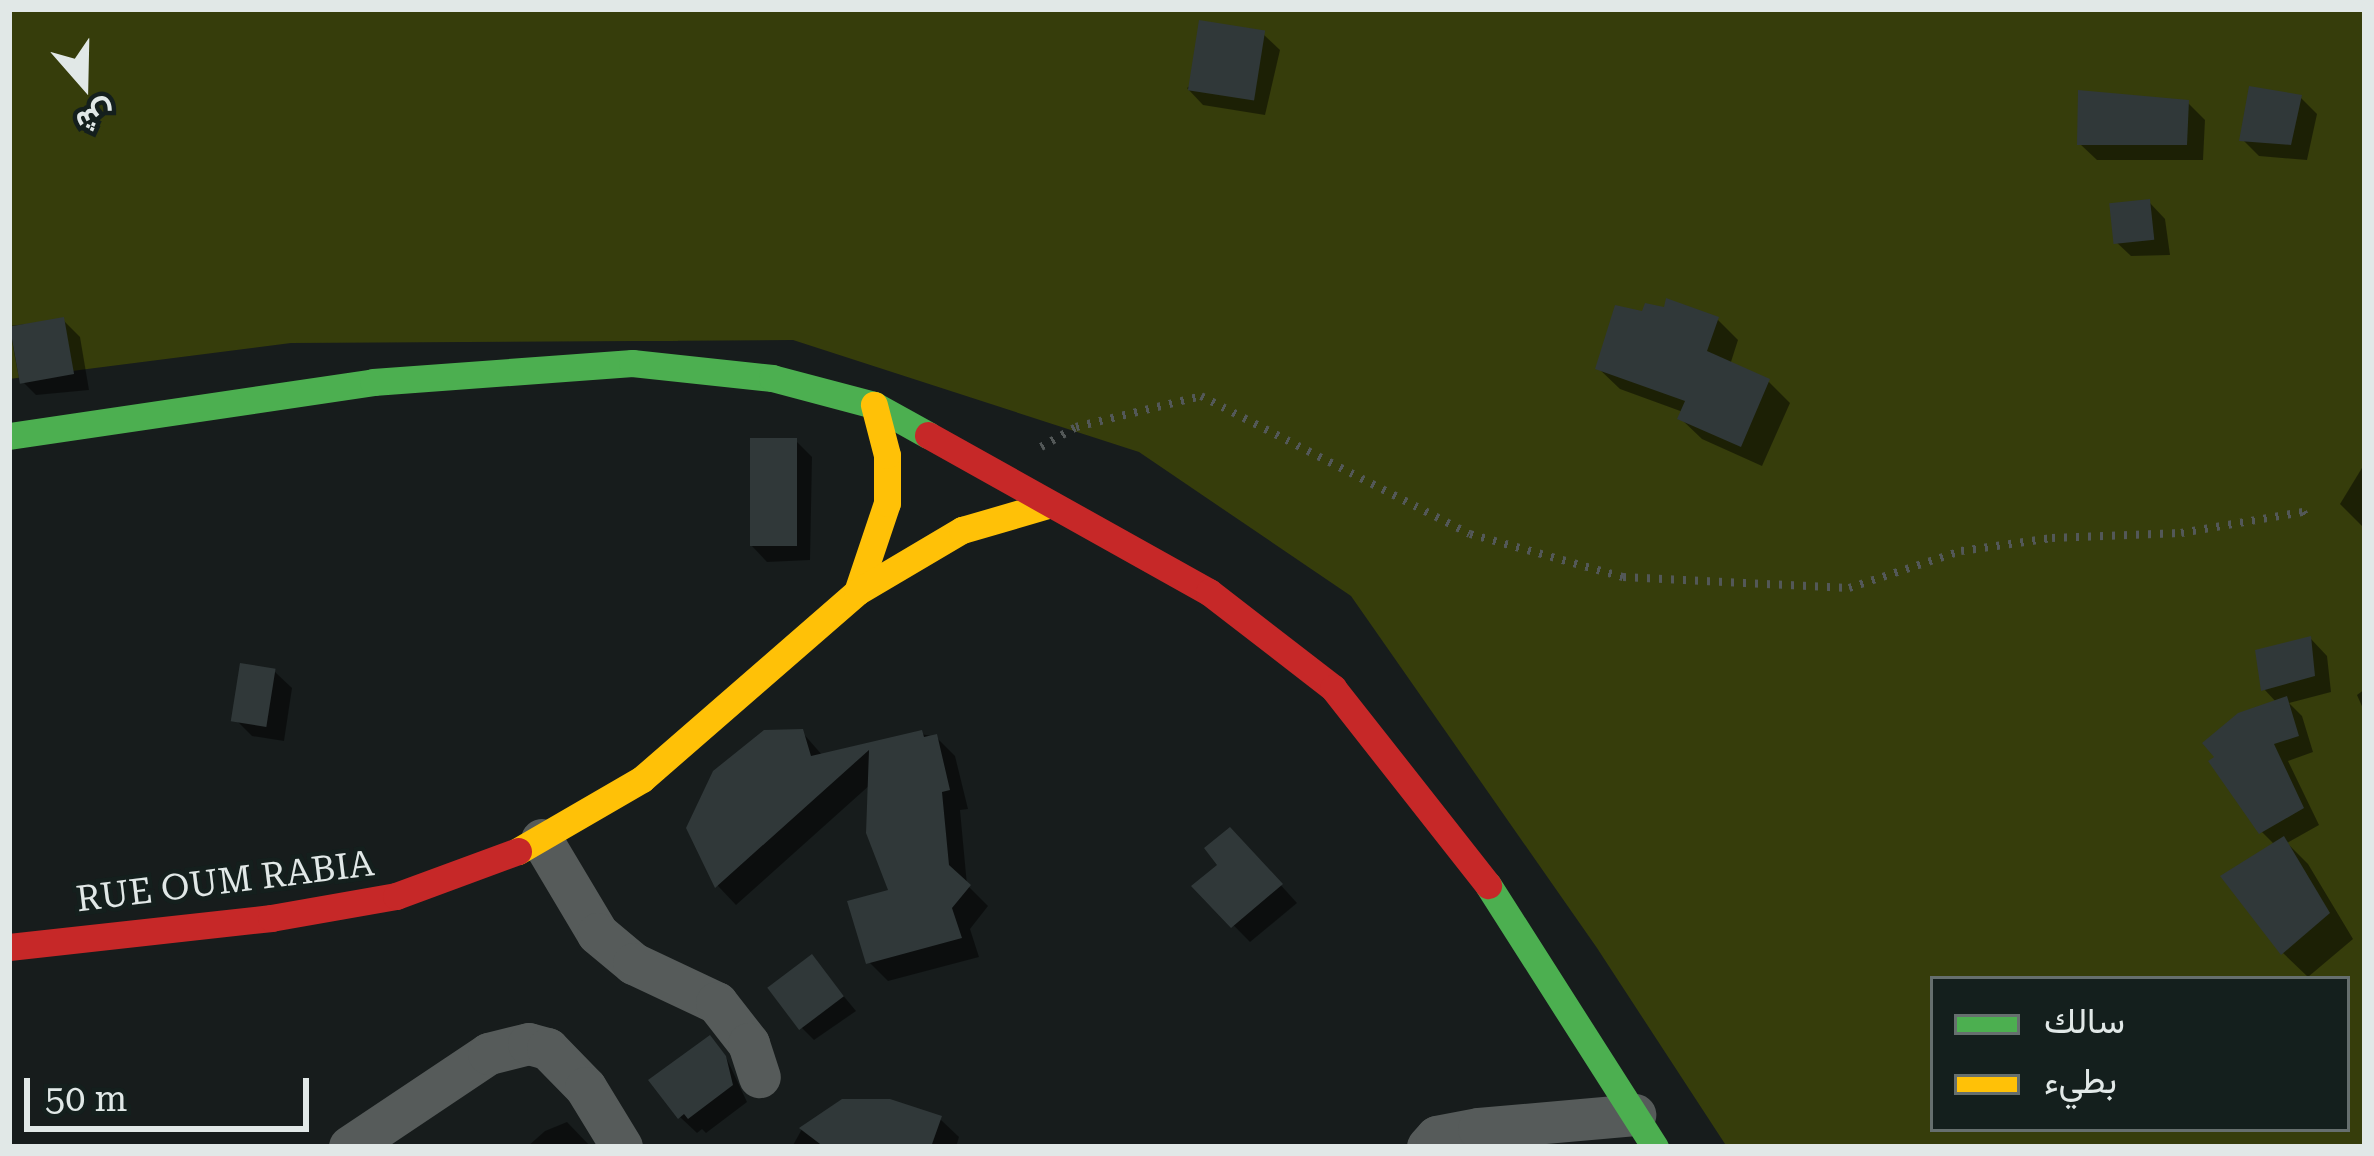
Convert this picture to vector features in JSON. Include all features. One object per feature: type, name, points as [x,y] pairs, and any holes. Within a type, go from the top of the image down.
[{"type":"main road","points":[[9,436],[373,382],[632,363],[772,378],[874,405],[1209,592],[1333,688],[1502,903],[1645,1131]]},
{"type":"main road","points":[[857,592],[886,503],[887,455],[874,405]]},
{"type":"main road","name":"RUE OUM RABIA","points":[[9,947],[271,919],[395,896],[542,840],[642,779],[857,592],[962,530],[1048,505]]},
{"type":"street","points":[[542,840],[598,934],[634,964],[717,1003],[749,1044],[760,1077]]},
{"type":"street","points":[[350,1147],[489,1054],[529,1044],[548,1049],[586,1088],[622,1147]]},
{"type":"street","points":[[1428,1147],[1437,1137],[1479,1129],[1645,1131]]},
{"type":"path","points":[[1001,472],[1076,427],[1201,396],[1470,534],[1623,577],[1849,588],[1960,550],[2053,538],[2181,533],[2303,512],[2308,521]]},
{"type":"green space","points":[[9,9],[2365,9],[2365,1147],[1727,1147],[1597,948],[1351,596],[1139,452],[793,340],[291,343],[9,379]]},
{"type":"building","points":[[1199,20],[1265,30],[1254,101],[1188,90]]},
{"type":"building","points":[[2249,86],[2302,95],[2291,145],[2239,141]]},
{"type":"building","points":[[2078,90],[2189,100],[2187,145],[2077,145]]},
{"type":"building","points":[[2150,199],[2154,240],[2114,244],[2109,203]]},
{"type":"building","points":[[1666,298],[1719,317],[1707,351],[1770,379],[1741,447],[1677,419],[1685,401],[1595,369],[1615,305],[1642,311],[1645,303],[1664,307]]},
{"type":"building","points":[[64,317],[74,374],[20,384],[10,327]]},
{"type":"building","points":[[750,438],[797,438],[797,546],[750,546]]},
{"type":"building","points":[[2311,636],[2315,676],[2261,691],[2255,650]]},
{"type":"building","points":[[240,663],[276,669],[266,727],[231,721]]},
{"type":"building","points":[[2287,696],[2299,736],[2274,744],[2304,808],[2259,834],[2208,761],[2214,757],[2202,743],[2238,713]]},
{"type":"building","points":[[803,729],[811,756],[922,730],[924,737],[937,734],[950,790],[942,792],[949,865],[971,885],[952,908],[962,938],[866,964],[847,901],[888,890],[866,833],[869,750],[715,888],[686,828],[713,771],[764,730]]},
{"type":"building","points":[[1230,827],[1283,884],[1231,928],[1191,886],[1217,865],[1204,848]]},
{"type":"building","points":[[2284,836],[2330,913],[2281,955],[2220,876]]},
{"type":"building","points":[[812,954],[844,996],[799,1030],[767,988]]},
{"type":"building","points":[[710,1035],[726,1056],[733,1085],[688,1119],[684,1114],[678,1119],[648,1080]]},
{"type":"building","points":[[842,1099],[890,1099],[942,1116],[931,1147],[824,1147],[799,1128]]},
{"type":"traffic: fast","points":[[9,436],[373,382],[632,363],[772,378],[874,405],[928,435]]},
{"type":"traffic: fast","points":[[1488,885],[1655,1147]]},
{"type":"traffic: slow","points":[[857,592],[887,503],[887,455],[874,405]]},
{"type":"traffic: slow","points":[[518,851],[642,779],[857,592],[962,530],[1048,505]]},
{"type":"traffic: jam","points":[[928,435],[1209,592],[1333,688],[1488,885]]},
{"type":"traffic: jam","points":[[9,947],[271,918],[396,896],[518,851]]}]
